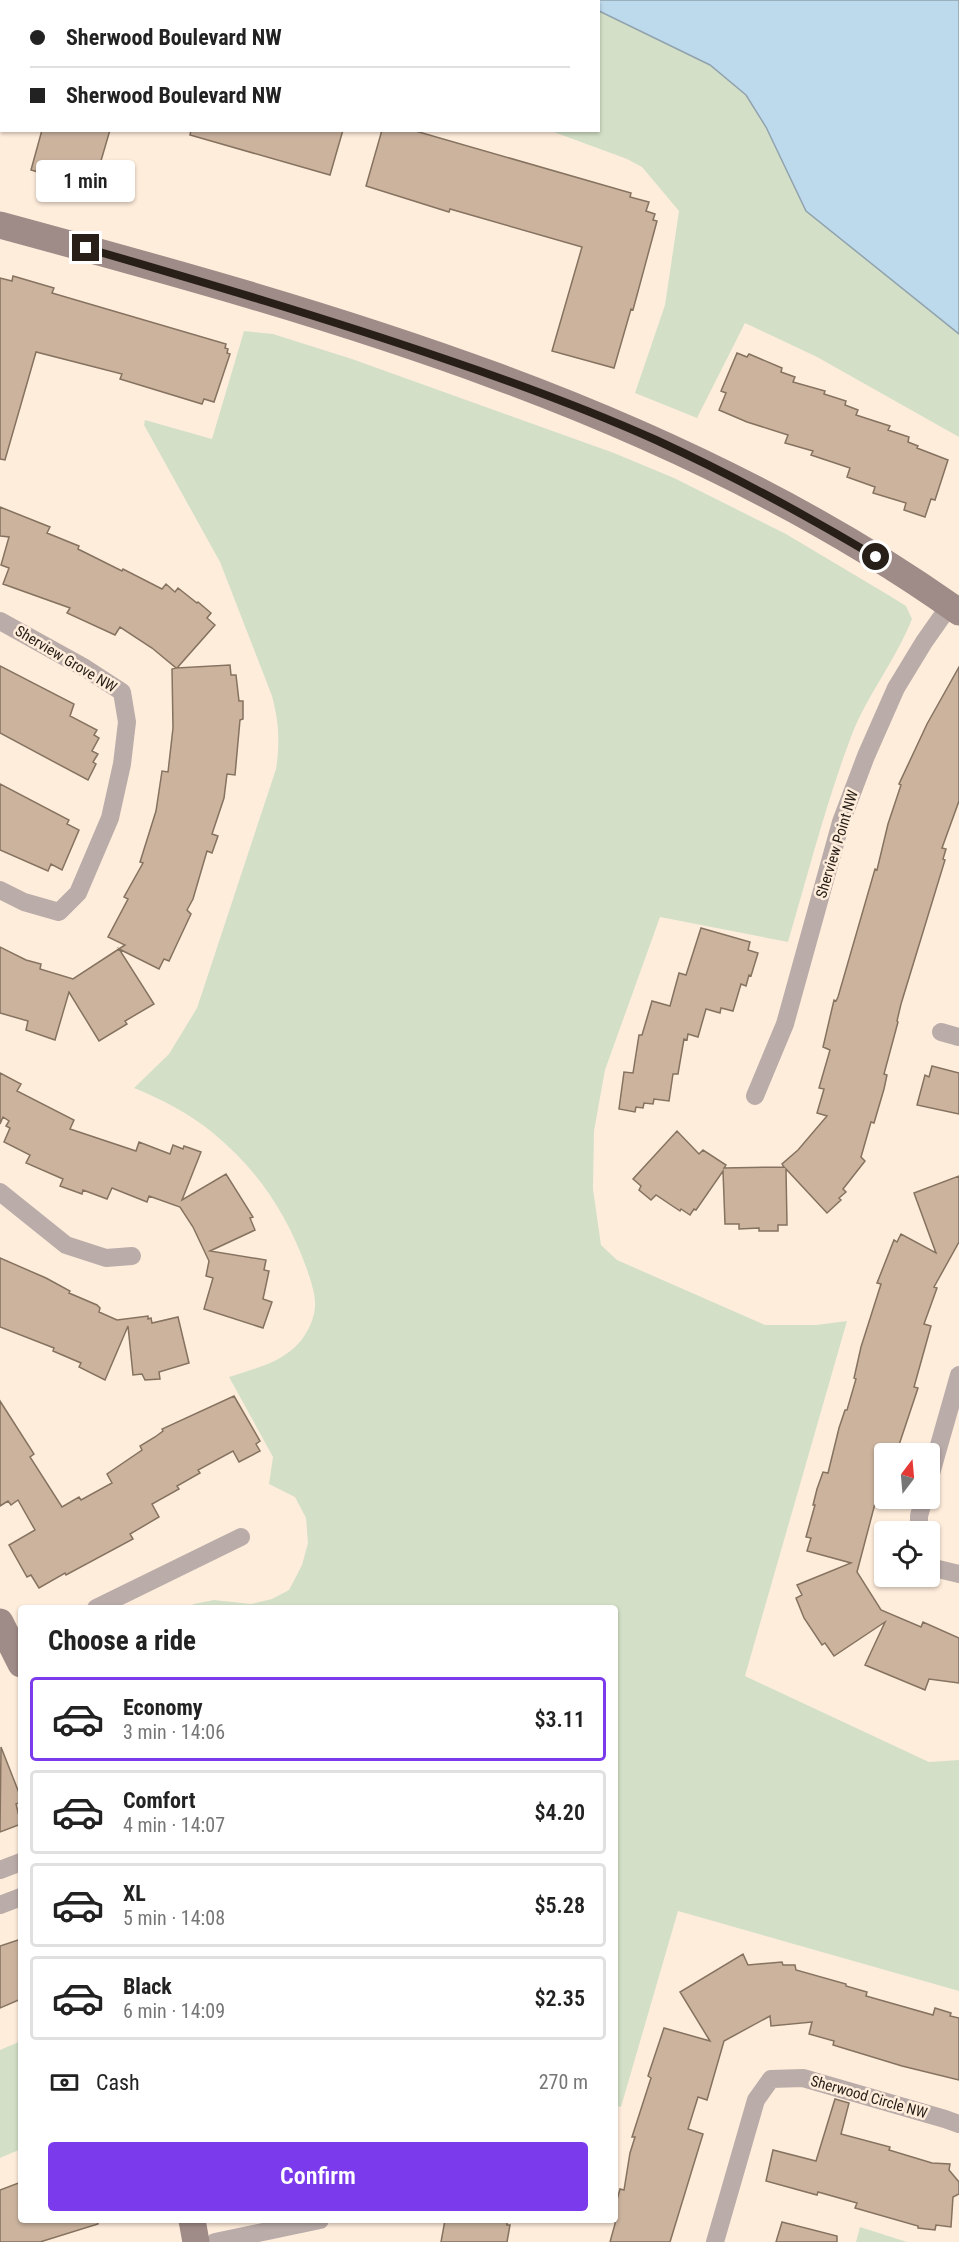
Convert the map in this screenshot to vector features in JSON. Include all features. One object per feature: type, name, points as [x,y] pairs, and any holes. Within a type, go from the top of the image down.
[{"type":"street","points":[[0,225],[320,317],[508,381],[587,411],[655,440],[767,494],[876,557],[955,608]]},
{"type":"street","name":"Sherview Point NW","points":[[755,1096],[785,1024],[841,822],[866,756],[897,688],[924,642],[955,608]]},
{"type":"street","name":"Sherview Grove NW","points":[[0,621],[75,662],[122,692],[126,722],[122,764],[110,818],[78,893],[59,912],[24,902],[0,890]]},
{"type":"street","points":[[941,1032],[959,1037]]},
{"type":"street","points":[[0,1192],[66,1245],[106,1258],[132,1256]]},
{"type":"street","points":[[940,1443],[959,1375]]},
{"type":"street","points":[[102,1605],[241,1537]]},
{"type":"street","points":[[940,1569],[959,1574]]},
{"type":"street","points":[[0,1622],[18,1651]]},
{"type":"street","points":[[0,1870],[18,1863]]},
{"type":"street","points":[[0,1905],[18,1898]]},
{"type":"street","name":"Sherwood Circle NW","points":[[715,2242],[756,2100],[771,2079],[803,2078],[959,2124]]},
{"type":"street","points":[[193,2223],[196,2242]]},
{"type":"street","points":[[215,2242],[306,2223]]},
{"type":"green space","points":[[600,0],[959,0],[959,437],[817,357],[745,323],[697,418],[635,393],[665,305],[679,211],[642,167],[627,159],[554,132],[600,132]]},
{"type":"green space","points":[[244,331],[273,334],[352,359],[614,453],[674,478],[786,534],[906,606],[912,619],[851,737],[825,813],[788,942],[660,917],[605,1070],[594,1131],[593,1189],[601,1245],[617,1260],[765,1325],[816,1325],[847,1321],[745,1676],[929,1762],[959,1760],[959,1991],[678,1911],[621,2107],[618,2106],[618,1605],[192,1605],[214,1600],[251,1604],[272,1599],[289,1590],[302,1565],[308,1543],[306,1518],[295,1497],[269,1484],[273,1457],[229,1377],[264,1365],[288,1353],[308,1329],[315,1307],[311,1281],[290,1229],[257,1177],[213,1133],[165,1102],[134,1088],[169,1054],[197,1008],[276,769],[278,732],[272,696],[220,562],[144,425],[145,420],[212,439]]},
{"type":"green space","points":[[18,2042],[18,2150],[0,2158],[0,2050]]},
{"type":"green space","points":[[860,2227],[907,2242],[856,2242]]},
{"type":"water","points":[[600,0],[959,0],[959,334],[806,211],[766,127],[746,95],[710,65],[600,11]]},
{"type":"building","points":[[41,132],[109,132],[93,188],[31,170]]},
{"type":"building","points":[[191,132],[342,132],[330,175],[190,135]]},
{"type":"building","points":[[381,132],[419,132],[631,193],[630,197],[649,202],[646,211],[655,214],[653,220],[657,221],[633,310],[631,309],[614,368],[552,351],[582,247],[450,209],[449,212],[366,186]]},
{"type":"building","points":[[13,276],[54,288],[52,293],[226,344],[227,353],[230,354],[214,402],[204,399],[202,404],[120,379],[122,374],[36,352],[5,460],[0,459],[0,278],[12,281]]},
{"type":"building","points":[[737,353],[747,357],[749,354],[782,368],[781,372],[795,377],[793,382],[825,391],[824,394],[846,401],[845,405],[858,410],[856,415],[890,426],[888,430],[909,437],[908,442],[918,446],[917,448],[948,460],[935,500],[931,499],[925,517],[904,510],[906,503],[873,493],[875,487],[847,477],[850,468],[811,455],[813,451],[785,443],[788,435],[719,410],[726,393],[721,391]]},
{"type":"building","points":[[0,507],[50,527],[47,533],[79,546],[78,549],[122,571],[123,569],[162,589],[166,584],[175,592],[178,588],[198,602],[211,613],[207,618],[215,625],[177,668],[230,665],[231,675],[236,675],[239,701],[243,701],[243,719],[240,720],[235,775],[227,774],[224,798],[212,834],[218,836],[212,853],[207,851],[193,899],[187,910],[191,914],[169,961],[164,959],[159,969],[119,949],[154,1004],[125,1021],[127,1024],[99,1041],[69,992],[55,1040],[26,1030],[28,1021],[0,1013],[0,947],[26,960],[41,964],[40,969],[73,979],[125,945],[108,937],[128,899],[124,897],[143,863],[140,862],[156,811],[162,771],[168,772],[173,728],[172,669],[176,668],[152,648],[120,627],[115,635],[67,613],[70,608],[3,584],[9,568],[1,565],[9,537],[0,536]]},
{"type":"building","points":[[0,666],[74,704],[70,716],[97,730],[94,735],[99,738],[92,751],[98,754],[88,780],[0,733]]},
{"type":"building","points":[[959,667],[959,801],[942,848],[946,849],[943,859],[945,860],[901,1004],[884,1074],[887,1075],[884,1089],[861,1157],[865,1161],[843,1189],[846,1192],[839,1198],[841,1200],[827,1213],[786,1169],[787,1225],[778,1225],[778,1231],[759,1231],[759,1228],[739,1229],[739,1224],[725,1224],[723,1171],[696,1210],[694,1209],[690,1215],[656,1195],[651,1200],[639,1190],[641,1186],[633,1179],[677,1131],[699,1154],[703,1150],[726,1165],[724,1168],[784,1167],[782,1164],[798,1150],[827,1116],[817,1113],[824,1089],[819,1088],[830,1050],[823,1047],[834,1000],[836,1001],[838,997],[875,869],[877,870],[888,824],[901,785],[899,784],[927,724]]},
{"type":"building","points":[[0,784],[69,820],[67,824],[79,830],[62,870],[51,864],[48,871],[0,850]]},
{"type":"building","points":[[701,928],[750,942],[748,950],[758,953],[751,976],[749,975],[746,986],[741,984],[733,1011],[721,1008],[720,1013],[706,1009],[698,1037],[688,1034],[687,1040],[684,1039],[678,1074],[673,1074],[669,1101],[654,1099],[653,1104],[644,1103],[643,1108],[636,1107],[635,1112],[619,1109],[624,1072],[633,1073],[639,1035],[642,1035],[652,1001],[670,1006],[679,973],[686,975]]},
{"type":"building","points":[[932,1066],[959,1073],[959,1114],[917,1105],[925,1075],[929,1077]]},
{"type":"building","points":[[0,1073],[21,1084],[17,1091],[74,1120],[70,1129],[136,1151],[139,1142],[170,1154],[173,1145],[201,1152],[182,1200],[226,1174],[253,1217],[250,1218],[255,1230],[210,1251],[266,1260],[264,1270],[269,1271],[263,1299],[272,1302],[263,1328],[204,1309],[213,1278],[206,1276],[209,1261],[193,1227],[180,1207],[149,1196],[147,1202],[112,1188],[107,1199],[83,1190],[82,1194],[60,1186],[63,1179],[26,1163],[30,1155],[4,1142],[10,1128],[6,1126],[9,1121],[3,1117],[0,1124]]},
{"type":"building","points":[[959,1176],[959,1242],[934,1287],[937,1288],[924,1324],[931,1326],[914,1387],[918,1388],[900,1443],[874,1443],[874,1507],[857,1572],[881,1610],[921,1627],[923,1622],[959,1638],[959,1683],[929,1679],[925,1690],[865,1665],[885,1622],[834,1656],[825,1643],[822,1645],[804,1618],[796,1598],[802,1595],[797,1585],[851,1563],[807,1551],[811,1538],[806,1537],[817,1489],[823,1472],[828,1473],[839,1428],[856,1379],[854,1378],[861,1347],[881,1284],[877,1283],[894,1240],[897,1242],[901,1234],[936,1253],[914,1193]]},
{"type":"building","points":[[0,1258],[46,1278],[70,1291],[69,1293],[97,1305],[100,1308],[99,1312],[117,1320],[148,1316],[152,1323],[178,1317],[189,1363],[159,1372],[160,1379],[145,1380],[142,1374],[133,1375],[128,1326],[105,1380],[79,1367],[81,1363],[53,1351],[54,1348],[0,1327]]},
{"type":"building","points":[[234,1396],[260,1441],[256,1444],[260,1451],[239,1462],[233,1451],[198,1470],[200,1473],[177,1486],[179,1489],[152,1504],[159,1517],[130,1534],[133,1539],[39,1588],[31,1575],[27,1577],[9,1545],[35,1530],[18,1500],[11,1505],[8,1501],[0,1506],[0,1401],[34,1454],[30,1457],[62,1507],[79,1497],[81,1500],[112,1483],[107,1474],[142,1450],[140,1446],[163,1431],[162,1429]]},
{"type":"building","points":[[1,1747],[18,1790],[18,1803],[16,1804],[18,1825],[0,1832]]},
{"type":"building","points":[[18,1940],[18,2000],[0,2008],[0,1946]]},
{"type":"building","points":[[743,1954],[748,1965],[782,1962],[783,1965],[795,1965],[796,1970],[846,1984],[846,1986],[867,1992],[866,1996],[933,2015],[935,2008],[951,2013],[950,2016],[959,2018],[959,2080],[833,2045],[834,2041],[809,2034],[812,2022],[771,2026],[770,2016],[724,2041],[707,2100],[698,2097],[688,2129],[703,2134],[670,2242],[610,2242],[615,2223],[618,2223],[618,2196],[620,2189],[624,2190],[635,2137],[632,2137],[651,2078],[648,2076],[664,2028],[710,2041],[680,1992]]},
{"type":"building","points":[[835,2099],[849,2103],[841,2134],[890,2147],[889,2150],[932,2163],[950,2164],[949,2170],[959,2182],[959,2194],[953,2197],[951,2227],[936,2225],[935,2230],[918,2228],[918,2226],[855,2208],[857,2203],[766,2181],[773,2150],[816,2161]]},
{"type":"building","points":[[18,2183],[18,2223],[98,2224],[40,2242],[0,2242],[0,2190]]},
{"type":"building","points":[[782,2222],[837,2236],[837,2242],[776,2242]]},
{"type":"building","points":[[444,2223],[507,2223],[510,2225],[507,2242],[441,2242]]},
{"type":"route","points":[[86,248],[350,327],[501,378],[587,411],[655,440],[767,494],[876,557]]}]
